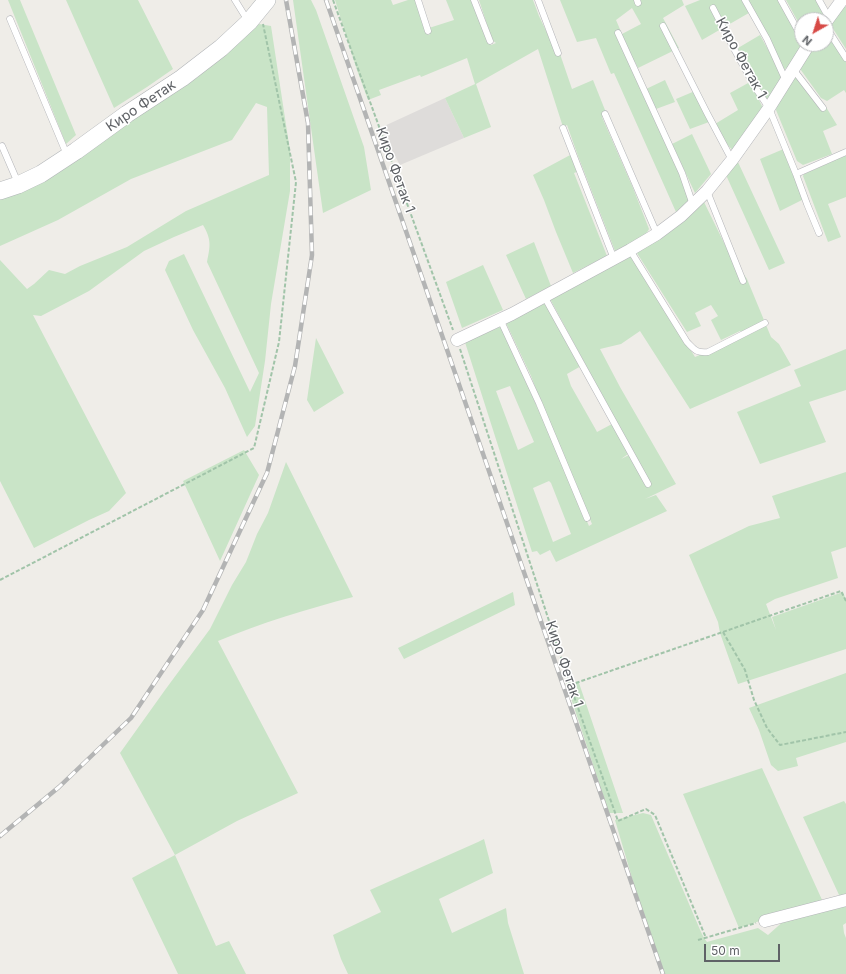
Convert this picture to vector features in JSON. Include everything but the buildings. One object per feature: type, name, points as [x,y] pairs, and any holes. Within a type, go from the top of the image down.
[{"type":"main road","name":"Киро Фетак","points":[[0,190],[41,174],[182,78],[221,48],[249,22],[264,4]]},
{"type":"street","points":[[834,12],[842,0]]},
{"type":"street","name":"Киро Фетак 1","points":[[457,340],[614,259],[657,234],[681,216],[707,191],[732,160],[769,108],[802,52]]},
{"type":"street","points":[[765,920],[846,900]]},
{"type":"lane","points":[[235,0],[249,22]]},
{"type":"lane","points":[[418,0],[428,31]]},
{"type":"lane","points":[[474,0],[490,41]]},
{"type":"lane","points":[[538,0],[558,53]]},
{"type":"lane","name":"Киро Фетак 1","points":[[745,0],[786,81]]},
{"type":"lane","name":"Киро Фетак 1","points":[[781,0],[794,22]]},
{"type":"lane","points":[[819,0],[823,12]]},
{"type":"lane","name":"Киро Фетак 1","points":[[713,8],[755,87],[769,108],[820,233]]},
{"type":"lane","points":[[10,19],[68,156]]},
{"type":"lane","points":[[662,26],[732,160]]},
{"type":"lane","points":[[618,33],[682,174],[692,206]]},
{"type":"lane","points":[[834,36],[846,58]]},
{"type":"lane","points":[[793,69],[823,108]]},
{"type":"lane","points":[[605,114],[657,234]]},
{"type":"lane","points":[[563,128],[614,259]]},
{"type":"lane","points":[[2,146],[18,184]]},
{"type":"lane","points":[[796,174],[846,152]]},
{"type":"lane","points":[[707,191],[743,280]]},
{"type":"lane","points":[[630,250],[687,342],[694,350],[700,353],[708,352],[765,323]]},
{"type":"lane","points":[[544,296],[648,484]]},
{"type":"lane","points":[[500,319],[539,402],[587,518]]},
{"type":"path","name":"Киро Фетак 1","points":[[333,0],[457,340],[570,685],[618,821],[646,809],[655,815],[706,938]]},
{"type":"path","points":[[0,580],[254,448],[279,342],[296,182],[264,4]]},
{"type":"path","points":[[570,685],[841,591],[846,601]]},
{"type":"path","points":[[723,632],[745,670],[754,700],[766,728],[780,745],[846,732]]},
{"type":"path","points":[[698,940],[765,920]]},
{"type":"shaded area","points":[[445,98],[464,138],[400,165],[380,128]]},
{"type":"green space","points":[[8,0],[20,0],[76,135],[66,144]]},
{"type":"green space","points":[[66,0],[138,0],[173,69],[114,108]]},
{"type":"green space","points":[[293,0],[311,0],[316,10],[364,147],[371,190],[323,213]]},
{"type":"green space","points":[[335,0],[391,0],[393,5],[408,0],[415,0],[428,35],[430,34],[429,28],[454,20],[446,0],[473,0],[487,41],[491,45],[496,43],[492,40],[479,0],[533,0],[557,54],[560,54],[572,89],[593,80],[607,115],[602,117],[649,229],[643,237],[634,243],[615,251],[567,125],[563,127],[538,49],[476,84],[491,127],[464,138],[445,98],[475,84],[467,58],[421,77],[420,75],[379,90],[381,95],[368,100]]},
{"type":"green space","points":[[560,0],[682,0],[684,5],[663,18],[679,48],[638,68],[635,62],[630,64],[688,192],[689,200],[676,212],[614,73],[611,74],[596,38],[577,42]],"holes":[[[632,8],[641,24],[622,34],[616,20]]]},
{"type":"green space","points":[[700,0],[779,0],[794,28],[794,52],[797,52],[791,64],[784,70],[754,10],[702,40],[685,6]]},
{"type":"green space","points":[[786,0],[817,0],[823,12],[794,12],[794,14]]},
{"type":"green space","points":[[845,5],[846,49],[834,30],[834,19]]},
{"type":"green space","points":[[259,24],[271,26],[290,151],[290,191],[271,304],[265,361],[255,426],[247,437],[225,388],[193,330],[165,270],[169,261],[184,254],[250,392],[259,373],[207,262],[210,244],[208,235],[203,225],[144,251],[89,291],[41,316],[33,315],[126,493],[109,511],[34,548],[0,481],[0,260],[27,289],[49,270],[65,274],[80,266],[127,247],[186,211],[269,175],[267,107],[256,103],[232,140],[131,179],[58,220],[0,246],[0,198],[198,77],[220,56]]},
{"type":"green space","points":[[760,35],[782,75],[772,95],[765,100],[738,48]]},
{"type":"green space","points":[[834,42],[846,57],[846,93],[844,90],[827,101],[821,98],[798,66],[808,52],[834,52]]},
{"type":"green space","points":[[798,75],[820,104],[826,107],[837,125],[823,131],[832,154],[803,165],[797,161],[776,110],[777,105],[793,76]]},
{"type":"green space","points":[[665,80],[675,102],[656,109],[646,89]]},
{"type":"green space","points":[[750,82],[763,108],[733,151],[715,124],[738,110],[730,93]]},
{"type":"green space","points":[[695,91],[709,122],[690,129],[676,99]]},
{"type":"green space","points":[[692,134],[711,174],[695,193],[672,144]]},
{"type":"green space","points":[[786,148],[804,199],[780,211],[760,159]]},
{"type":"green space","points":[[572,154],[579,171],[574,173],[607,256],[573,273],[533,175]]},
{"type":"green space","points":[[846,155],[846,197],[828,204],[841,237],[828,242],[803,176],[804,174]]},
{"type":"green space","points":[[737,160],[785,263],[769,270],[726,175]]},
{"type":"green space","points":[[703,200],[728,251],[747,279],[771,337],[779,344],[791,365],[690,409],[640,331],[621,344],[600,349],[620,387],[676,484],[645,499],[656,495],[667,511],[556,562],[550,550],[540,555],[537,551],[532,552],[463,336],[476,337],[502,326],[589,526],[592,524],[577,486],[531,376],[506,323],[530,307],[547,301],[581,366],[567,374],[571,386],[597,432],[612,424],[628,454],[621,459],[633,453],[549,297],[630,252],[695,357],[746,335],[740,331],[721,340],[711,320],[718,316],[711,305],[695,313],[701,326],[687,332],[635,250]],"holes":[[[510,386],[534,442],[518,450],[496,391]],[[549,481],[571,534],[553,542],[533,488]]]},
{"type":"green space","points":[[534,242],[551,286],[526,299],[506,255]]},
{"type":"green space","points":[[483,265],[503,310],[462,328],[446,282]]},
{"type":"green space","points":[[316,338],[344,393],[314,412],[307,400]]},
{"type":"green space","points":[[846,349],[846,390],[809,402],[826,442],[760,464],[737,412],[801,386],[794,370]]},
{"type":"green space","points":[[244,450],[259,475],[220,561],[183,481]]},
{"type":"green space","points":[[286,462],[353,597],[284,617],[218,641],[298,793],[237,821],[175,855],[120,753],[210,629],[232,585],[246,562],[257,534],[268,513]]},
{"type":"green space","points":[[846,472],[846,547],[831,552],[838,578],[775,599],[766,604],[776,630],[772,617],[843,592],[846,600],[846,649],[738,684],[720,633],[718,622],[689,555],[749,526],[780,518],[772,496]]},
{"type":"green space","points":[[513,592],[515,605],[404,659],[398,648]]},
{"type":"green space","points":[[846,673],[846,742],[796,758],[798,766],[778,771],[771,765],[759,730],[749,708]]},
{"type":"green space","points":[[566,683],[579,683],[623,813],[609,813]]},
{"type":"green space","points":[[762,768],[823,902],[795,909],[739,928],[683,794]]},
{"type":"green space","points":[[844,801],[846,804],[846,895],[840,897],[803,817]]},
{"type":"green space","points":[[643,813],[651,815],[701,932],[707,942],[758,928],[768,935],[786,919],[846,903],[846,923],[843,925],[846,938],[846,974],[661,974],[615,820]]},
{"type":"green space","points":[[484,839],[493,873],[439,899],[452,933],[506,908],[508,923],[524,974],[348,974],[333,935],[381,912],[370,890]]},
{"type":"green space","points":[[175,855],[216,946],[229,941],[246,974],[178,974],[132,878]]},
{"type":"railway","points":[[0,836],[59,787],[131,718],[203,610],[267,473],[295,366],[312,255],[308,123],[286,0]]},
{"type":"railway","points":[[326,0],[663,974]]}]
